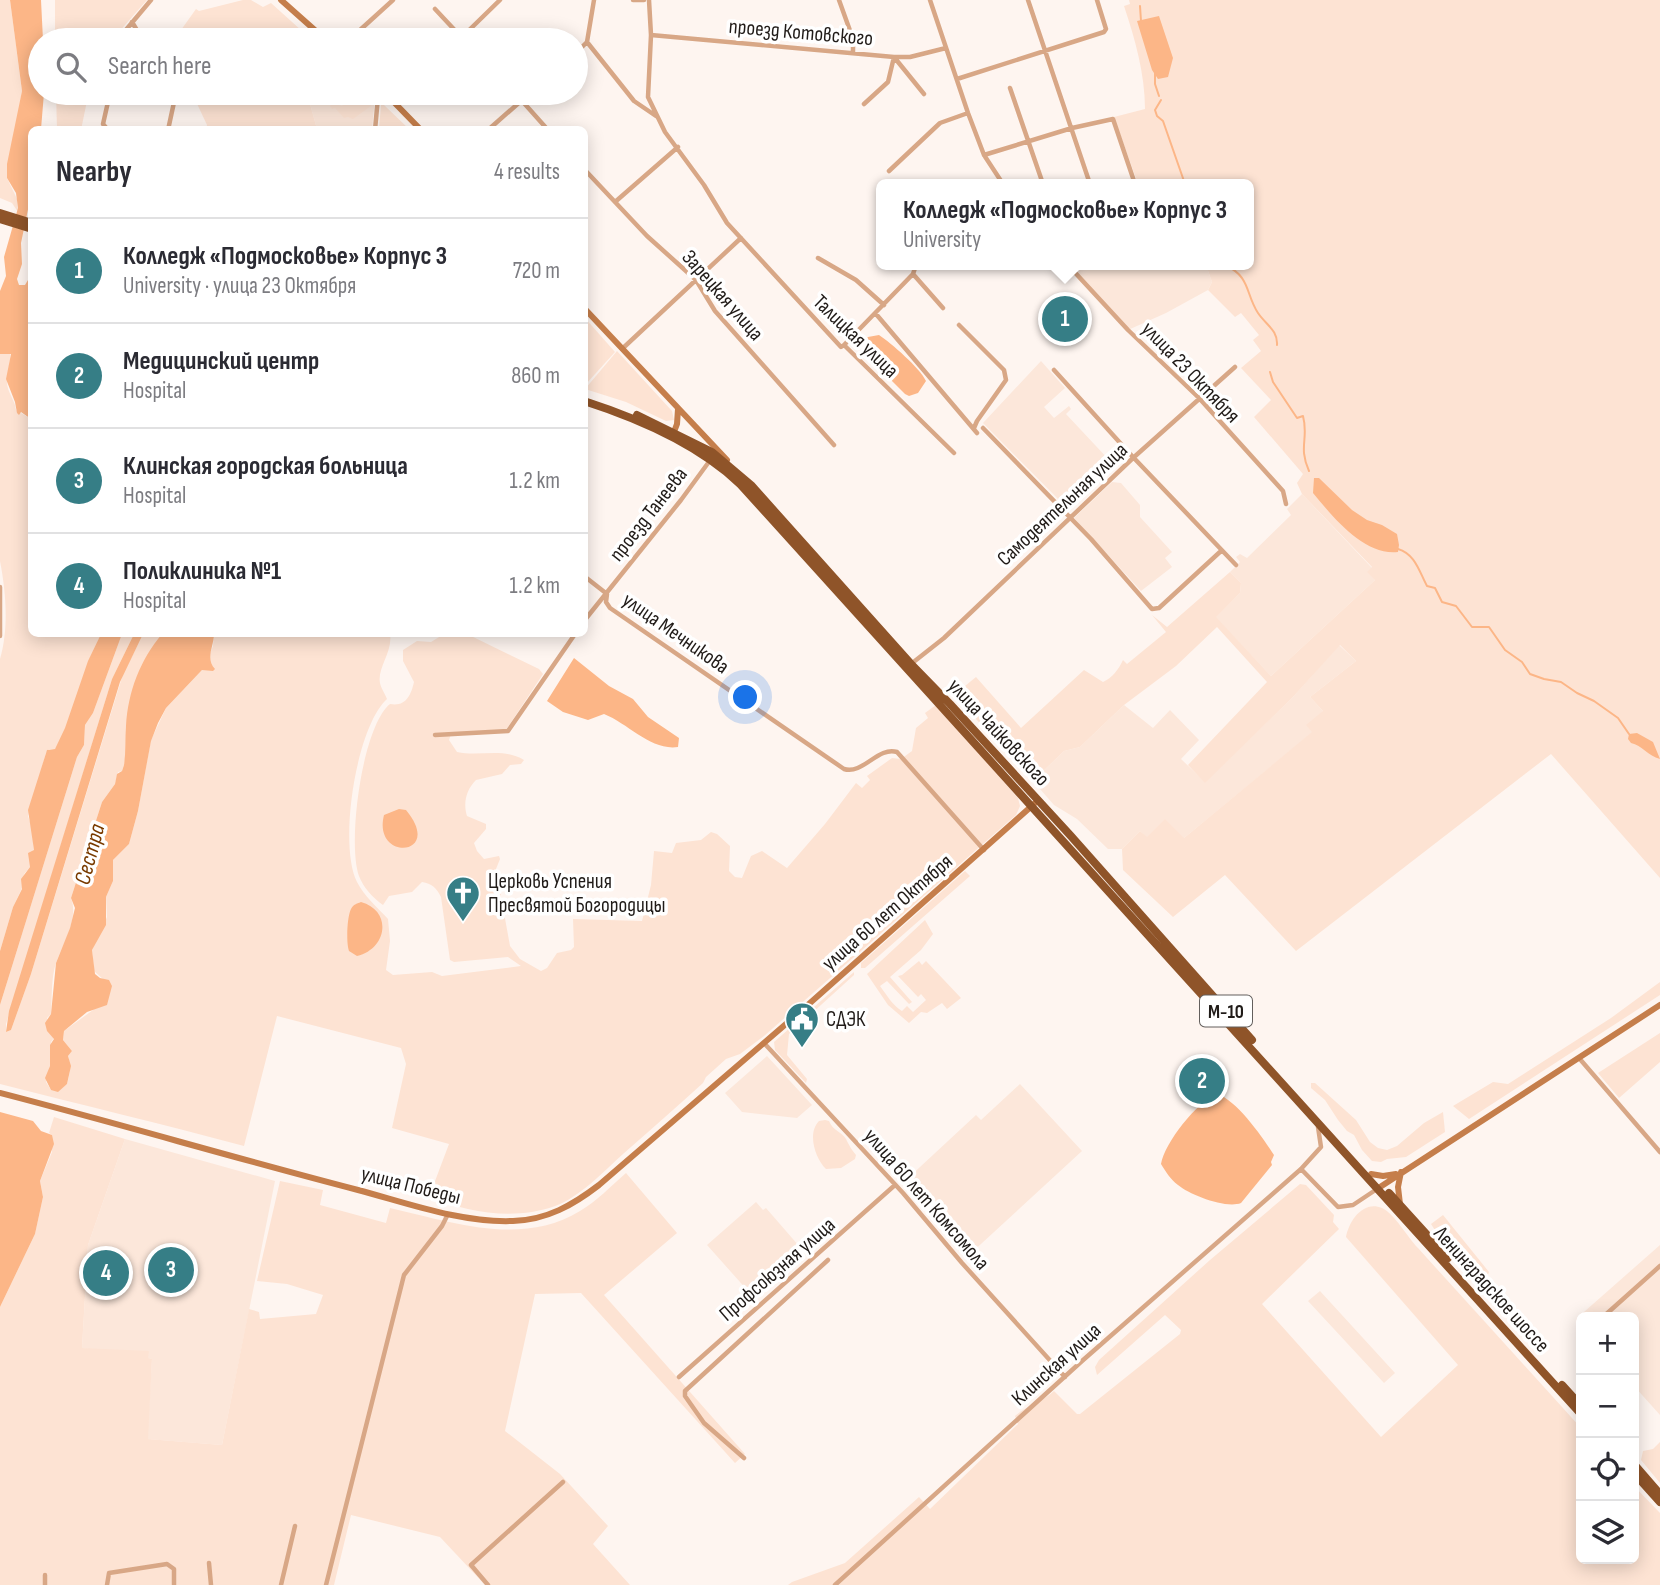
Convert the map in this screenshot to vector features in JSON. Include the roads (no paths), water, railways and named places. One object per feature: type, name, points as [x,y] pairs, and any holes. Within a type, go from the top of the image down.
[{"type":"highway","points":[[0,214],[28,222]]},
{"type":"highway","points":[[0,219],[28,228]]},
{"type":"highway","name":"М-10","points":[[588,397],[625,410],[734,469]]},
{"type":"highway","name":"М-10","points":[[588,402],[673,435]]},
{"type":"highway","name":"улица Чайковского","points":[[713,457],[755,499],[1035,803],[1371,1174],[1379,1187]]},
{"type":"highway","name":"улица Чайковского","points":[[734,469],[784,520],[911,664],[950,704],[1315,1119],[1379,1187]]},
{"type":"highway","name":"Ленинградское шоссе","points":[[1379,1187],[1399,1204],[1576,1400]]},
{"type":"highway","name":"Ленинградское шоссе","points":[[1379,1187],[1576,1408]]},
{"type":"highway","points":[[1639,1470],[1660,1494]]},
{"type":"highway","points":[[1639,1479],[1660,1502]]},
{"type":"street","points":[[127,28],[151,0]]},
{"type":"street","points":[[281,0],[312,28]]},
{"type":"street","points":[[362,28],[393,0]]},
{"type":"street","points":[[473,28],[500,0]]},
{"type":"street","points":[[588,36],[594,0]]},
{"type":"street","points":[[634,0],[644,0]]},
{"type":"street","points":[[649,0],[651,35],[648,97],[657,117]]},
{"type":"street","points":[[839,0],[853,39],[853,52]]},
{"type":"street","points":[[930,0],[984,155],[1000,179]]},
{"type":"street","points":[[1028,0],[1088,179]]},
{"type":"street","points":[[957,79],[1104,32],[1106,29],[1097,0]]},
{"type":"street","points":[[435,9],[452,28]]},
{"type":"street","points":[[132,22],[136,28]]},
{"type":"street","name":"проезд Котовского","points":[[651,35],[894,57],[910,57],[946,48]]},
{"type":"street","points":[[588,43],[634,101],[657,117]]},
{"type":"street","points":[[894,57],[924,93]]},
{"type":"street","points":[[864,104],[888,82],[894,57]]},
{"type":"street","points":[[1010,88],[1041,179]]},
{"type":"street","points":[[105,126],[107,105]]},
{"type":"street","points":[[169,126],[173,105]]},
{"type":"street","points":[[375,126],[377,105]]},
{"type":"street","points":[[398,105],[417,126]]},
{"type":"street","points":[[493,126],[516,105]]},
{"type":"street","points":[[526,105],[545,126]]},
{"type":"street","points":[[889,171],[940,124],[968,113]]},
{"type":"street","name":"Талицкая улица","points":[[657,117],[727,223],[741,239],[841,347],[844,345],[954,453]]},
{"type":"street","points":[[984,155],[1072,128],[1113,119],[1133,179]]},
{"type":"street","points":[[615,202],[678,148]]},
{"type":"street","name":"Зарецкая улица","points":[[588,173],[647,236],[696,281],[715,311],[834,445]]},
{"type":"street","points":[[622,349],[741,239]]},
{"type":"street","points":[[818,258],[856,280],[884,304]]},
{"type":"street","points":[[844,345],[876,314],[914,270]]},
{"type":"street","name":"улица 23 Октября","points":[[1073,270],[1128,330],[1199,398],[1283,491],[1286,504]]},
{"type":"street","points":[[913,274],[943,307]]},
{"type":"street","name":"улица Чайковского","points":[[588,312],[734,469]]},
{"type":"street","points":[[876,314],[975,431],[977,421],[1006,380],[1004,370],[958,325]]},
{"type":"street","name":"Самодеятельная улица","points":[[911,664],[944,638],[1133,457],[1235,367]]},
{"type":"street","points":[[1054,370],[1236,565]]},
{"type":"street","points":[[673,435],[678,409]]},
{"type":"street","points":[[983,428],[1070,517],[1154,610],[1221,551]]},
{"type":"street","name":"проезд Танеева","points":[[588,616],[713,457]]},
{"type":"street","name":"улица Мечникова","points":[[588,579],[607,594],[610,608],[844,769],[854,770],[889,751],[897,752],[984,850]]},
{"type":"street","points":[[0,587],[0,636]]},
{"type":"street","points":[[435,735],[508,731],[573,637]]},
{"type":"street","name":"улица 60 лет Октября","points":[[764,1043],[1035,803]]},
{"type":"street","points":[[1301,1169],[1338,1207],[1353,1205],[1660,1005]]},
{"type":"street","name":"улица 60 лет Комсомола","points":[[764,1043],[895,1185],[1065,1377]]},
{"type":"street","name":"улица Победы","points":[[0,1093],[449,1213],[513,1222],[554,1214],[573,1205],[764,1043]]},
{"type":"street","points":[[1579,1058],[1660,1152]]},
{"type":"street","name":"Клинская улица","points":[[835,1585],[1301,1169],[1321,1147],[1315,1119]]},
{"type":"street","points":[[1371,1174],[1388,1176],[1401,1172]]},
{"type":"street","points":[[1399,1204],[1401,1172]]},
{"type":"street","name":"Профсоюзная улица","points":[[679,1377],[895,1185]]},
{"type":"street","points":[[326,1585],[404,1275],[449,1213]]},
{"type":"street","points":[[744,1458],[704,1423],[685,1396],[685,1391],[828,1260]]},
{"type":"street","points":[[1609,1312],[1660,1266]]},
{"type":"street","points":[[488,1585],[471,1565],[563,1482]]},
{"type":"street","points":[[281,1585],[295,1526]]},
{"type":"street","points":[[209,1563],[211,1585]]},
{"type":"street","points":[[107,1585],[109,1573],[167,1564],[174,1569],[174,1585]]},
{"type":"street","points":[[45,1575],[45,1585]]},
{"type":"water","points":[[10,0],[41,0],[42,28],[28,28],[28,105],[43,105],[41,126],[28,126],[28,209],[21,243],[22,264],[17,279],[19,285],[25,285],[28,280],[28,417],[21,412],[19,415],[17,413],[6,379],[11,354],[0,354],[0,291],[6,276],[4,257],[18,208],[16,193],[7,178],[7,164],[22,91]]},
{"type":"water","points":[[1159,16],[1173,58],[1168,77],[1158,79],[1152,70],[1137,21]]},
{"type":"water","points":[[879,335],[905,356],[923,376],[926,381],[918,393],[909,396],[905,394],[863,352],[861,344],[868,337]]},
{"type":"water","points":[[1314,478],[1319,478],[1352,510],[1397,534],[1398,552],[1373,548],[1350,533],[1313,493]]},
{"type":"water","points":[[100,637],[121,637],[93,713],[85,725],[84,745],[77,757],[0,1005],[0,951],[13,907],[22,889],[21,879],[30,867],[28,853],[34,850],[28,810],[47,750],[55,749],[65,728],[88,661]]},
{"type":"water","points":[[133,637],[142,637],[120,682],[31,974],[11,1030],[6,1032],[9,1011],[112,679]]},
{"type":"water","name":"Сестра","points":[[160,637],[213,637],[210,657],[215,669],[202,670],[166,708],[151,741],[129,844],[113,860],[113,881],[106,897],[106,925],[92,950],[95,974],[109,980],[112,986],[107,1005],[87,1012],[64,1031],[63,1040],[72,1051],[68,1056],[71,1066],[67,1084],[58,1092],[51,1090],[45,1078],[50,1066],[50,1045],[54,1039],[47,1031],[45,1023],[51,1014],[56,963],[70,928],[75,908],[71,898],[102,802],[124,765],[127,713],[132,689]]},
{"type":"water","points":[[574,658],[609,686],[633,699],[648,717],[679,738],[678,747],[649,741],[604,714],[588,720],[563,712],[547,701]]},
{"type":"water","points":[[1637,733],[1653,742],[1660,759],[1631,743],[1629,734]]},
{"type":"water","points":[[399,809],[406,810],[416,826],[417,837],[413,845],[405,848],[388,841],[383,830],[384,815]]},
{"type":"water","points":[[361,902],[378,913],[382,930],[375,946],[357,956],[349,951],[348,924],[351,909]]},
{"type":"water","points":[[1217,1094],[1241,1111],[1274,1155],[1272,1165],[1241,1203],[1227,1204],[1199,1197],[1173,1180],[1161,1164],[1169,1145],[1183,1124],[1200,1105]]},
{"type":"water","points":[[0,1112],[33,1121],[41,1131],[52,1135],[54,1144],[40,1181],[43,1197],[35,1234],[0,1307]]},
{"type":"waterway","points":[[1140,6],[1141,21]]},
{"type":"waterway","points":[[1155,73],[1159,96]]},
{"type":"waterway","points":[[1161,100],[1155,110],[1163,121],[1183,179]]},
{"type":"waterway","points":[[1233,270],[1243,280],[1258,313],[1276,335],[1277,345]]},
{"type":"waterway","points":[[1270,372],[1273,382],[1297,418],[1303,416],[1304,455],[1309,471]]},
{"type":"waterway","points":[[1398,549],[1413,559],[1427,586],[1435,588],[1442,602],[1456,606],[1472,627],[1489,627],[1505,650],[1522,662],[1530,674],[1561,682],[1594,701],[1618,718],[1629,734]]},
{"type":"place","name":"Колледж «Подмосковье» Корпус 3","points":[[1065,319]]},
{"type":"place","name":"Церковь Успения Пресвятой Богородицы","points":[[463,923]]},
{"type":"place","name":"СДЭК","points":[[802,1049]]},
{"type":"place","name":"Медицинский центр","points":[[1202,1081]]},
{"type":"place","name":"Клинская городская больница","points":[[171,1270]]},
{"type":"place","name":"Поликлиника №1","points":[[106,1273]]}]
